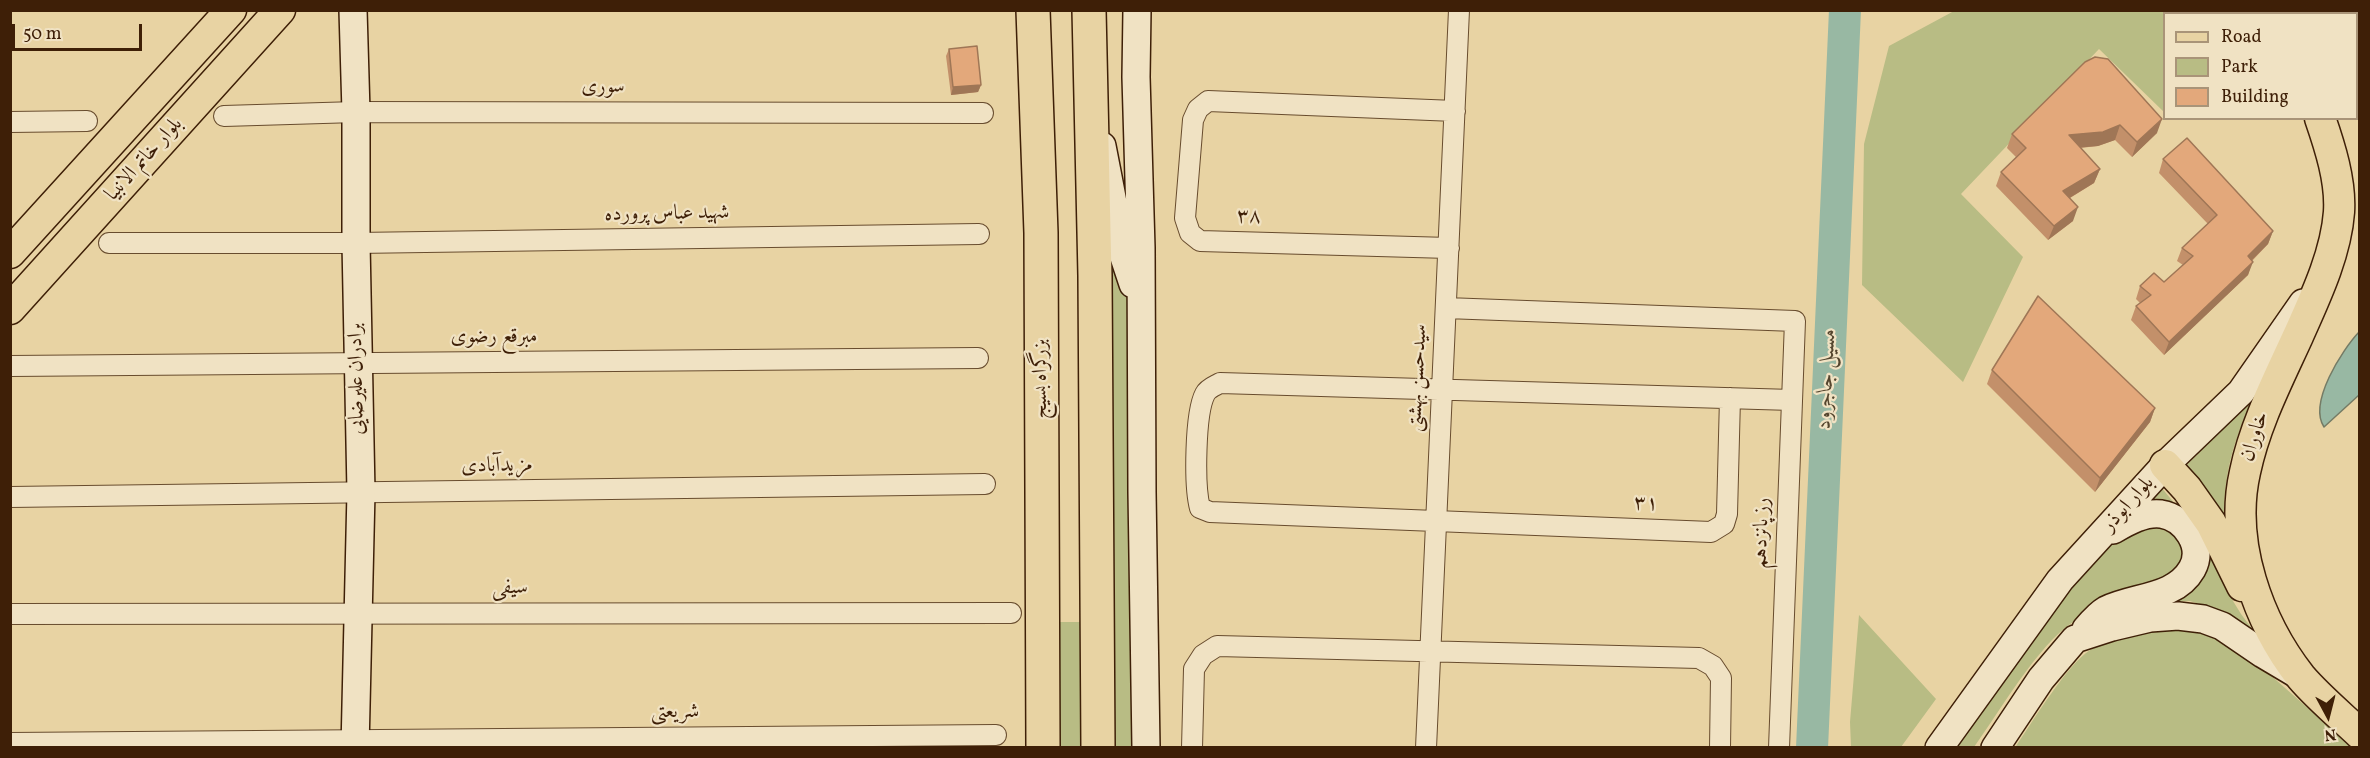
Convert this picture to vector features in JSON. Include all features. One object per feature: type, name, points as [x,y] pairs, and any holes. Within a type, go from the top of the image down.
[{"type":"highway","name":"بزرگراه بسیج","points":[[1033,10],[1041,233],[1044,747]]},
{"type":"highway","points":[[1089,10],[1095,276],[1098,747]]},
{"type":"highway","points":[[1091,88],[1106,10]]},
{"type":"main road","name":"بلوار خاتم الانبیا","points":[[10,254],[231,10]]},
{"type":"main road","name":"بلوار خاتم الانبیا","points":[[10,309],[280,10]]},
{"type":"main road","name":"برادران علیرضایی","points":[[353,10],[361,492],[355,744]]},
{"type":"main road","points":[[1137,10],[1136,77],[1146,747]]},
{"type":"main road","points":[[1091,88],[1123,254],[1141,308]]},
{"type":"main road","name":"خاوران","points":[[2321,120],[2338,184],[2339,212],[2326,269],[2266,406],[2244,474],[2241,521],[2244,547],[2254,589],[2274,634],[2301,677],[2360,734]]},
{"type":"main road","name":"بلوار ابوذر","points":[[1939,747],[2060,580],[2165,465],[2241,392],[2326,269]]},
{"type":"main road","points":[[2165,465],[2187,489],[2211,523],[2247,595],[2274,634]]},
{"type":"main road","points":[[1995,747],[2042,679],[2075,639],[2105,610],[2162,592],[2185,578],[2193,567],[2196,555],[2194,542],[2188,530],[2178,521],[2161,514],[2138,517],[2113,531],[2060,580]]},
{"type":"main road","points":[[2075,639],[2150,618],[2178,616],[2203,619],[2222,626],[2301,677]]},
{"type":"street","name":"سیدحسن بهشتی","points":[[1426,747],[1459,10]]},
{"type":"street","name":"۳۸","points":[[1449,248],[1200,241],[1190,233],[1185,218],[1193,120],[1198,109],[1208,101],[1455,111]]},
{"type":"street","name":"سوری","points":[[224,116],[356,112],[983,113]]},
{"type":"street","points":[[10,122],[87,121]]},
{"type":"street","name":"شهید عباس پرورده","points":[[109,243],[356,243],[979,234]]},
{"type":"street","name":"رز پانزدهم","points":[[1446,309],[1795,321],[1779,747]]},
{"type":"street","name":"مبرقع رضوی","points":[[10,366],[978,358]]},
{"type":"street","points":[[1436,520],[1210,512],[1200,508],[1196,492],[1200,405],[1207,390],[1220,383],[1792,400]]},
{"type":"street","name":"۳۱","points":[[1436,520],[1711,532],[1724,524],[1727,514],[1730,398]]},
{"type":"street","name":"مزیدآبادی","points":[[10,497],[985,484]]},
{"type":"street","name":"سیفی","points":[[10,614],[1011,613]]},
{"type":"street","points":[[1192,747],[1194,669],[1203,655],[1217,646],[1699,658],[1713,666],[1721,678],[1720,747]]},
{"type":"street","name":"شریعتی","points":[[10,743],[355,744],[996,735]]},
{"type":"green space","points":[[2161,10],[2164,12],[2163,111],[2099,49],[1961,194],[2023,257],[1963,382],[1862,285],[1864,144],[1889,46],[1954,11]]},
{"type":"green space","points":[[1108,197],[1134,315],[1139,747],[1112,747]]},
{"type":"green space","points":[[2273,359],[2252,400],[2236,439],[2227,480],[2224,526],[2180,471],[2231,419]]},
{"type":"green space","points":[[2161,487],[2184,515],[2139,510]]},
{"type":"green space","points":[[2164,521],[2186,546],[2181,572],[2112,600],[2073,622],[2059,633],[2033,663],[1974,747],[1951,748],[2048,617],[2111,541]]},
{"type":"green space","points":[[2202,539],[2223,569],[2233,601],[2262,642],[2227,613],[2190,601],[2155,602]]},
{"type":"green space","points":[[1859,615],[1936,699],[1901,747],[1851,747],[1850,722]]},
{"type":"green space","points":[[1053,622],[1082,622],[1088,747],[1056,747]]},
{"type":"green space","points":[[2169,630],[2217,637],[2242,650],[2352,747],[2015,748],[2051,694],[2083,655],[2092,649],[2130,636]]},
{"type":"shaded area","points":[[2359,332],[2359,395],[2324,427],[2320,417],[2320,405],[2329,377],[2344,351]]},
{"type":"building","points":[[977,46],[981,85],[953,87],[949,49]]},
{"type":"building","points":[[2095,57],[2108,59],[2162,119],[2137,142],[2120,125],[2103,132],[2069,135],[2100,169],[2063,191],[2078,207],[2054,226],[2001,172],[2026,148],[2012,134],[2085,62]]},
{"type":"building","points":[[2187,138],[2273,231],[2248,256],[2253,262],[2169,342],[2136,306],[2151,295],[2140,286],[2154,273],[2164,282],[2193,256],[2182,248],[2217,215],[2163,159]]},
{"type":"building","points":[[2038,296],[2155,408],[2100,478],[1992,370]]},
{"type":"waterway","name":"مسیل جاجرود","points":[[1812,748],[1845,10]]}]
